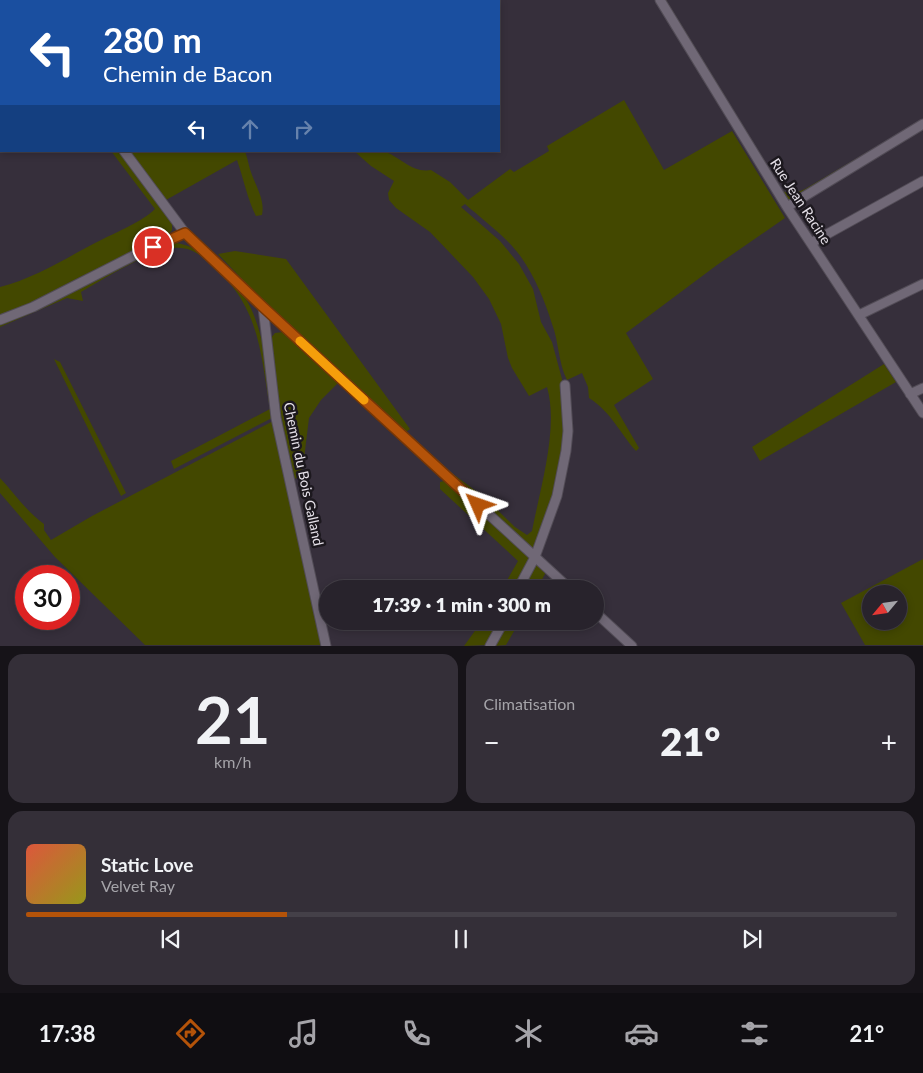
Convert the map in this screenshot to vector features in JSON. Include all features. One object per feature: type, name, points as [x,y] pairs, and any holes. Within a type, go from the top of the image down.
[{"type":"street","name":"Rue Jean Racine","points":[[660,0],[788,207],[923,413]]},
{"type":"street","points":[[788,207],[923,124]]},
{"type":"street","points":[[125,152],[185,233],[560,580]]},
{"type":"street","points":[[811,243],[923,181]]},
{"type":"street","points":[[0,320],[33,307],[137,254],[185,233]]},
{"type":"street","points":[[859,315],[923,284]]},
{"type":"street","name":"Chemin du Bois Galland","points":[[263,307],[276,418],[326,646]]},
{"type":"street","points":[[523,580],[535,557],[557,496],[568,431],[565,385]]},
{"type":"street","points":[[910,394],[923,388]]},
{"type":"street","points":[[604,620],[632,646]]},
{"type":"street","points":[[490,646],[499,630]]},
{"type":"shaded area","points":[[664,0],[666,0],[783,191],[791,195],[805,189],[923,120],[789,201],[784,196]]},
{"type":"shaded area","points":[[624,100],[664,170],[732,131],[785,218],[717,265],[626,333],[653,379],[614,405],[639,448],[636,451],[604,410],[589,398],[588,387],[582,373],[567,380],[546,307],[535,281],[516,250],[465,204],[461,207],[500,241],[519,264],[533,289],[541,322],[552,342],[562,379],[565,397],[566,436],[555,495],[533,550],[272,310],[218,254],[235,251],[286,259],[410,429],[406,432],[449,471],[480,493],[515,527],[527,535],[532,531],[550,440],[550,403],[547,387],[529,396],[512,368],[501,324],[489,299],[473,277],[430,232],[396,208],[389,200],[388,193],[394,181],[371,166],[355,152],[386,152],[413,167],[431,170],[450,182],[468,200],[510,169],[514,172],[549,151],[547,146]]},
{"type":"shaded area","points":[[112,152],[120,152],[172,221],[172,230],[168,235],[157,241],[84,275],[14,311],[0,315],[0,287],[52,266],[137,222],[155,209]]},
{"type":"shaded area","points":[[129,152],[245,152],[263,210],[262,215],[256,216],[237,160],[166,200]]},
{"type":"shaded area","points":[[176,243],[189,246],[204,254],[228,277],[244,296],[257,323],[261,338],[274,415],[270,419],[174,469],[171,461],[270,409],[260,349],[249,313],[227,280],[199,254],[185,248],[174,248],[152,254],[81,292],[83,301],[67,298],[0,327],[0,323],[165,246]]},
{"type":"shaded area","points":[[283,332],[292,338],[339,382],[321,400],[309,418],[303,467],[297,478],[294,479],[281,416],[270,339],[275,333]]},
{"type":"shaded area","points":[[54,359],[60,362],[126,493],[121,496]]},
{"type":"shaded area","points":[[884,364],[896,382],[760,461],[752,447]]},
{"type":"shaded area","points":[[275,420],[294,522],[321,645],[145,645],[80,581],[80,565],[63,565],[55,557],[0,493],[0,478],[26,508],[44,524],[44,530],[51,540],[92,516]]},
{"type":"shaded area","points":[[440,482],[448,483],[523,551],[529,559],[519,580],[507,580],[518,561],[440,489]]},
{"type":"shaded area","points":[[923,559],[923,645],[865,645],[841,603],[862,592],[862,630],[908,630],[908,585],[875,585]]},
{"type":"shaded area","points":[[538,564],[546,572],[542,580],[526,580],[532,569]]},
{"type":"shaded area","points":[[476,630],[494,630],[486,645],[464,646]]},
{"type":"shaded area","points":[[501,630],[515,630],[506,645],[493,646]]},
{"type":"slow traffic","points":[[300,341],[364,400]]},
{"type":"route","points":[[153,247],[185,233],[478,505]]}]
